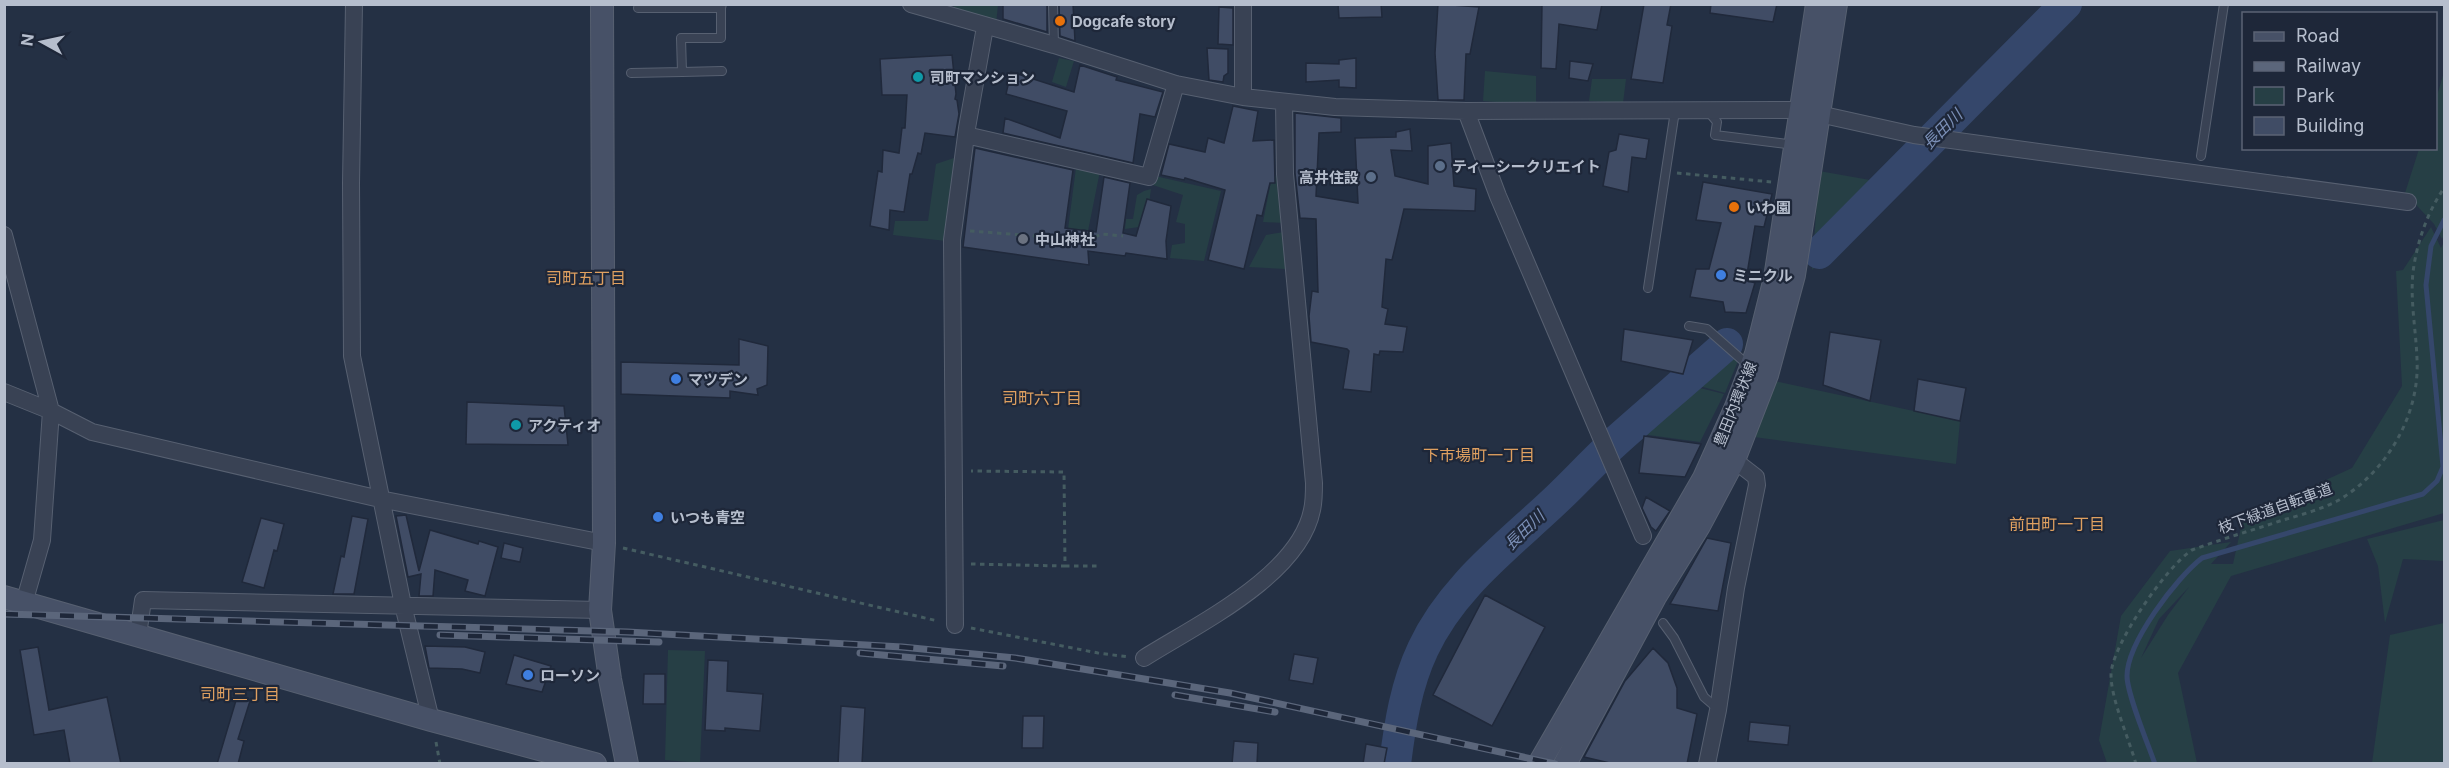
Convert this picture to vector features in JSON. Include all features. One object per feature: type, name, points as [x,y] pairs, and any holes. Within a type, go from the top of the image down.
[{"type":"street","points":[[354,4],[351,183],[352,356],[403,605],[431,720]]},
{"type":"street","points":[[602,4],[604,543],[600,610],[610,679],[627,764]]},
{"type":"street","points":[[910,4],[950,11],[985,27],[1054,45],[1176,84],[1243,97],[1335,107],[1467,111],[1811,113],[1914,135],[2408,202]]},
{"type":"street","points":[[1243,4],[1243,97]]},
{"type":"street","name":"豊田内環状線","points":[[1565,764],[1655,597],[1699,526],[1734,460],[1767,375],[1786,310],[1801,239],[1817,4]]},
{"type":"street","name":"豊田内環状線","points":[[1539,764],[1704,478],[1736,407],[1745,364],[1775,278],[1796,145],[1811,113],[1836,4]]},
{"type":"street","points":[[955,626],[953,230],[966,135],[985,27]]},
{"type":"street","points":[[966,135],[1149,177],[1176,84]]},
{"type":"street","points":[[1144,658],[1258,586],[1293,551],[1312,511],[1314,483],[1285,174],[1284,102]]},
{"type":"street","points":[[1467,111],[1498,196],[1643,536]]},
{"type":"street","points":[[4,235],[51,411],[42,540],[14,600],[431,720],[595,764]]},
{"type":"street","points":[[4,392],[51,411],[92,432],[380,499],[604,543]]},
{"type":"street","points":[[1707,764],[1718,710],[1736,588],[1757,485],[1756,477],[1734,460]]},
{"type":"street","points":[[138,635],[143,600],[600,610]]},
{"type":"lane","points":[[1053,4],[1054,45]]},
{"type":"lane","points":[[2201,156],[2224,4]]},
{"type":"lane","points":[[638,9],[722,6],[721,38],[681,38],[682,72]]},
{"type":"lane","points":[[631,73],[722,71]]},
{"type":"lane","points":[[1648,288],[1676,111]]},
{"type":"lane","points":[[1708,111],[1717,122],[1715,135],[1796,145]]},
{"type":"lane","points":[[1689,326],[1707,329],[1745,364]]},
{"type":"lane","points":[[1663,623],[1674,638],[1704,697],[1718,710]]},
{"type":"path","points":[[1666,172],[1790,184]]},
{"type":"path","name":"枝下緑道自転車道","points":[[2136,764],[2112,687],[2111,673],[2116,652],[2170,570],[2180,558],[2192,550],[2300,515],[2338,500],[2373,471],[2388,455],[2402,430],[2410,414],[2416,385],[2417,361],[2412,304],[2417,249],[2432,208],[2445,188]]},
{"type":"path","points":[[953,230],[1088,240],[1102,234],[1123,236]]},
{"type":"path","points":[[954,471],[1065,472],[1065,566]]},
{"type":"path","points":[[604,543],[955,626],[1098,653],[1144,658]]},
{"type":"path","points":[[955,564],[1100,566]]},
{"type":"green space","points":[[954,5],[998,5],[996,24],[954,11]]},
{"type":"green space","points":[[1059,58],[1074,61],[1066,87],[1052,82]]},
{"type":"green space","points":[[1485,71],[1536,76],[1536,105],[1483,101]]},
{"type":"green space","points":[[2444,72],[2444,235],[2442,239],[2434,224],[2405,193],[2419,150],[2437,150],[2437,96]]},
{"type":"green space","points":[[1592,79],[1626,79],[1623,103],[1589,101]]},
{"type":"green space","points":[[1919,138],[1937,144],[1812,270],[1819,171],[1870,180]]},
{"type":"green space","points":[[954,158],[946,241],[893,235],[895,221],[928,221],[936,164]]},
{"type":"green space","points":[[1077,160],[1101,166],[1088,231],[1068,229]]},
{"type":"green space","points":[[1280,175],[1284,223],[1263,222],[1272,176]]},
{"type":"green space","points":[[1155,176],[1221,191],[1204,261],[1170,258],[1172,245],[1185,243],[1185,224],[1176,222],[1183,195],[1150,184]]},
{"type":"green space","points":[[1151,189],[1146,226],[1125,229],[1126,219],[1133,219],[1137,195]]},
{"type":"green space","points":[[2431,227],[2441,248],[2444,242],[2444,513],[2231,576],[2178,673],[2197,763],[2107,763],[2099,740],[2121,616],[2170,551],[2231,542],[2211,564],[2233,564],[2243,518],[2352,468],[2402,386],[2396,271],[2403,270]],"holes":[[[2189,587],[2141,658],[2159,619]]]},
{"type":"green space","points":[[1284,232],[1286,269],[1249,267],[1266,235]]},
{"type":"green space","points":[[1726,353],[1738,361],[1725,393],[1692,384]]},
{"type":"green space","points":[[1774,381],[1960,421],[1956,464],[1754,437]]},
{"type":"green space","points":[[1688,385],[1724,394],[1700,442],[1641,434]]},
{"type":"green space","points":[[2444,520],[2444,561],[2403,559],[2385,623],[2378,566],[2367,539]]},
{"type":"green space","points":[[2444,623],[2444,763],[2372,763],[2390,635]]},
{"type":"green space","points":[[668,650],[705,651],[700,763],[665,760]]},
{"type":"building","points":[[1003,4],[1047,4],[1047,32],[1003,19]]},
{"type":"building","points":[[1059,4],[1073,4],[1075,41],[1060,36]]},
{"type":"building","points":[[1338,4],[1381,4],[1382,17],[1339,18]]},
{"type":"building","points":[[1438,4],[1479,7],[1470,54],[1466,54],[1464,100],[1438,100],[1435,53]]},
{"type":"building","points":[[1542,4],[1602,4],[1597,30],[1559,24],[1556,69],[1541,68]]},
{"type":"building","points":[[1644,4],[1671,4],[1667,25],[1672,26],[1663,83],[1631,79]]},
{"type":"building","points":[[1711,4],[1777,4],[1773,22],[1710,13]]},
{"type":"building","points":[[1219,7],[1233,8],[1233,45],[1218,44]]},
{"type":"building","points":[[1207,48],[1228,49],[1228,73],[1224,76],[1223,82],[1209,80]]},
{"type":"building","points":[[952,55],[955,99],[959,114],[955,137],[925,133],[921,154],[918,153],[912,174],[910,174],[904,212],[890,210],[889,230],[870,226],[878,171],[882,172],[883,150],[899,153],[902,128],[905,128],[907,95],[882,95],[880,59]]},
{"type":"building","points":[[1356,58],[1356,88],[1339,87],[1339,80],[1306,82],[1306,63],[1339,64],[1339,60]]},
{"type":"building","points":[[1570,61],[1593,64],[1588,81],[1569,78]]},
{"type":"building","points":[[1080,65],[1117,77],[1116,80],[1163,92],[1155,117],[1140,114],[1133,163],[1003,133],[1005,118],[1060,138],[1067,111],[1006,94],[1011,72],[1074,92]]},
{"type":"building","points":[[1233,106],[1258,111],[1253,141],[1274,140],[1275,183],[1270,183],[1262,216],[1257,215],[1244,269],[1208,260],[1225,190],[1185,178],[1184,180],[1161,175],[1169,144],[1205,152],[1208,138],[1224,143]]},
{"type":"building","points":[[1295,113],[1341,118],[1341,132],[1319,133],[1316,196],[1358,203],[1355,138],[1396,137],[1396,132],[1410,129],[1412,151],[1391,150],[1395,176],[1428,184],[1428,146],[1451,143],[1454,186],[1476,189],[1475,211],[1404,209],[1392,260],[1386,259],[1382,307],[1388,309],[1385,324],[1407,327],[1403,352],[1380,351],[1379,355],[1374,354],[1371,392],[1343,389],[1349,351],[1347,349],[1311,342],[1309,316],[1312,291],[1318,292],[1316,219],[1300,218],[1295,173]]},
{"type":"building","points":[[1619,134],[1649,139],[1646,159],[1632,157],[1628,192],[1603,186],[1609,152],[1616,150]]},
{"type":"building","points":[[975,148],[1073,170],[1065,228],[1096,232],[1104,177],[1130,183],[1123,233],[1136,236],[1147,199],[1171,206],[1166,241],[1167,259],[1126,253],[1125,256],[1088,251],[1089,265],[963,247]]},
{"type":"building","points":[[1703,182],[1772,194],[1764,227],[1755,226],[1746,280],[1755,283],[1746,313],[1725,312],[1723,302],[1690,297],[1696,269],[1709,269],[1721,223],[1696,220]]},
{"type":"building","points":[[1624,329],[1693,340],[1683,374],[1621,361]]},
{"type":"building","points":[[1830,332],[1881,340],[1870,401],[1823,385]]},
{"type":"building","name":"マツデン","points":[[739,339],[768,346],[767,385],[757,389],[758,395],[730,391],[730,398],[621,394],[621,362],[739,365]]},
{"type":"building","points":[[1918,379],[1966,388],[1960,421],[1914,411]]},
{"type":"building","name":"アクティオ","points":[[467,402],[564,406],[568,445],[466,444]]},
{"type":"building","points":[[1644,436],[1701,444],[1685,477],[1639,473]]},
{"type":"building","points":[[1646,497],[1670,511],[1656,531],[1651,527],[1642,508]]},
{"type":"building","points":[[406,515],[419,571],[430,530],[478,544],[479,541],[498,547],[485,596],[465,591],[468,580],[435,570],[433,596],[419,596],[421,574],[408,577],[396,516]]},
{"type":"building","points":[[352,516],[368,519],[354,594],[333,594],[341,556],[344,557]]},
{"type":"building","points":[[261,518],[284,524],[264,588],[242,582]]},
{"type":"building","points":[[1707,538],[1731,543],[1718,611],[1670,604]]},
{"type":"building","points":[[504,543],[523,548],[520,562],[501,558]]},
{"type":"building","points":[[1485,595],[1545,627],[1492,726],[1433,695]]},
{"type":"building","points":[[425,646],[465,647],[485,652],[480,673],[462,669],[429,668]]},
{"type":"building","points":[[38,647],[49,710],[107,697],[121,764],[70,764],[64,730],[34,735],[20,650]]},
{"type":"building","points":[[1653,648],[1668,663],[1677,688],[1677,708],[1697,714],[1687,764],[1614,764],[1584,757],[1625,681]]},
{"type":"building","points":[[1294,654],[1318,658],[1313,684],[1289,680]]},
{"type":"building","name":"ローソン","points":[[514,655],[551,666],[542,692],[506,684]]},
{"type":"building","points":[[708,660],[728,661],[727,691],[763,694],[760,731],[725,728],[725,731],[705,730]]},
{"type":"building","points":[[644,674],[665,674],[665,704],[643,704]]},
{"type":"building","points":[[237,697],[250,701],[238,739],[244,741],[238,764],[217,764]]},
{"type":"building","points":[[841,706],[865,708],[862,764],[838,764]]},
{"type":"building","points":[[1023,716],[1044,716],[1043,748],[1022,748]]},
{"type":"building","points":[[1750,722],[1790,726],[1788,745],[1748,741]]},
{"type":"building","points":[[1234,741],[1258,743],[1257,764],[1232,764]]},
{"type":"building","points":[[1366,744],[1387,748],[1384,764],[1363,764]]},
{"type":"waterway","name":"長田川","points":[[1819,253],[2066,4]]},
{"type":"waterway","points":[[2155,764],[2130,695],[2127,676],[2129,662],[2135,646],[2155,612],[2191,567],[2202,558],[2423,494],[2437,481],[2443,467],[2426,285],[2431,246],[2444,220]]},
{"type":"waterway","name":"長田川","points":[[1395,764],[1412,677],[1435,626],[1450,605],[1483,567],[1607,450],[1727,344]]},
{"type":"railway","points":[[4,614],[627,632],[902,647],[1015,658],[1230,693],[1555,764]]},
{"type":"railway","points":[[440,635],[659,642]]},
{"type":"railway","points":[[860,653],[1003,666]]},
{"type":"railway","points":[[1175,695],[1275,712]]},
{"type":"place","name":"Dogcafe story","points":[[1060,21]]},
{"type":"place","name":"司町マンション","points":[[918,77]]},
{"type":"place","name":"ティーシークリエイト","points":[[1440,166]]},
{"type":"place","name":"高井住設","points":[[1371,177]]},
{"type":"place","name":"いわ園","points":[[1734,207]]},
{"type":"place","name":"中山神社","points":[[1023,239]]},
{"type":"place","name":"ミニクル","points":[[1721,275]]},
{"type":"place","name":"マツデン","points":[[676,379]]},
{"type":"place","name":"アクティオ","points":[[516,425]]},
{"type":"place","name":"いつも青空","points":[[658,517]]},
{"type":"place","name":"ローソン","points":[[528,675]]},
{"type":"district","name":"司町五丁目","points":[[586,278]]},
{"type":"district","name":"司町六丁目","points":[[1042,398]]},
{"type":"district","name":"下市場町一丁目","points":[[1479,455]]},
{"type":"district","name":"前田町一丁目","points":[[2057,524]]},
{"type":"district","name":"司町三丁目","points":[[240,694]]}]
